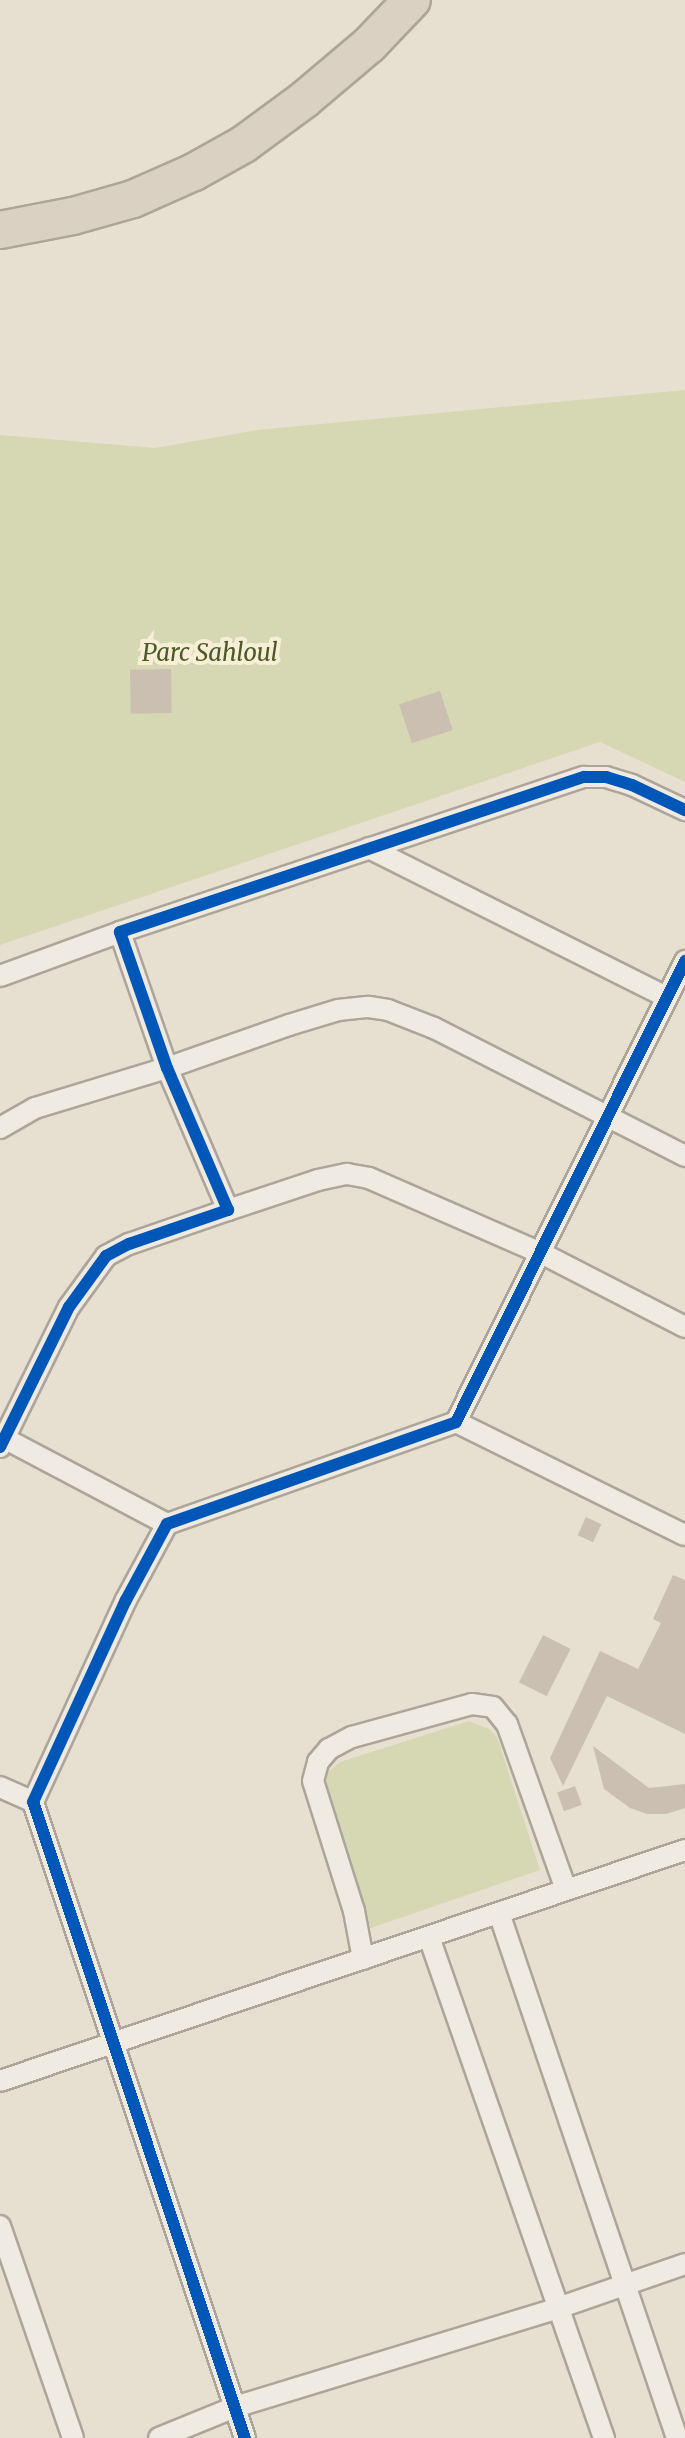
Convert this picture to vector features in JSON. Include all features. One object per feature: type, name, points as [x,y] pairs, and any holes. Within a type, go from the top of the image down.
[{"type":"highway","points":[[0,230],[73,216],[133,199],[194,172],[244,144],[347,63],[412,0]]},
{"type":"highway","points":[[0,210],[73,216]]},
{"type":"street","points":[[0,976],[120,932],[584,777],[606,777],[632,785],[685,810]]},
{"type":"street","points":[[369,848],[676,988]]},
{"type":"street","points":[[120,932],[167,1068],[228,1210]]},
{"type":"street","points":[[245,2438],[33,1802],[120,1613],[167,1524],[456,1422],[607,1118],[676,988],[685,961]]},
{"type":"street","points":[[0,1128],[35,1108],[167,1068],[338,1010],[369,1007],[398,1013],[434,1028],[685,1156]]},
{"type":"street","points":[[167,1524],[1,1440],[69,1307],[106,1256],[129,1244],[347,1174],[397,1188],[541,1253],[685,1327]]},
{"type":"street","points":[[456,1422],[685,1535]]},
{"type":"street","points":[[363,1959],[354,1911],[313,1781],[318,1762],[329,1749],[352,1737],[472,1704],[493,1707],[507,1724],[566,1890]]},
{"type":"street","points":[[0,1787],[33,1802]]},
{"type":"street","points":[[0,2081],[685,1850]]},
{"type":"street","points":[[499,1913],[677,2438]]},
{"type":"street","points":[[429,1937],[604,2438]]},
{"type":"street","points":[[0,2226],[73,2438]]},
{"type":"street","points":[[159,2438],[235,2407],[558,2308],[685,2264]]},
{"type":"green space","name":"Parc Sahloul","points":[[685,390],[685,782],[600,742],[0,945],[0,435],[155,448],[257,430]]},
{"type":"green space","points":[[469,1721],[489,1729],[497,1737],[540,1870],[368,1929],[323,1791],[326,1774],[340,1762]]},
{"type":"building","points":[[171,669],[172,713],[131,714],[130,670]]},
{"type":"building","points":[[440,691],[453,730],[412,743],[399,704]]},
{"type":"building","points":[[586,1517],[601,1524],[593,1542],[578,1535]]},
{"type":"building","points":[[673,1575],[685,1580],[685,1734],[607,1696],[563,1786],[550,1758],[600,1651],[638,1669],[661,1623],[653,1619]]},
{"type":"building","points":[[543,1635],[571,1649],[547,1696],[519,1682]]},
{"type":"building","points":[[593,1746],[649,1788],[685,1784],[685,1808],[666,1814],[647,1814],[630,1808],[604,1789]]},
{"type":"building","points":[[575,1786],[582,1805],[564,1811],[557,1792]]},
{"type":"cycle path","points":[[0,1447],[69,1307],[106,1256],[129,1244],[228,1210],[167,1068],[120,932],[584,777],[606,777],[632,785],[685,810]]},
{"type":"cycle path","points":[[245,2438],[33,1802],[126,1600],[167,1524],[456,1422],[685,961]]}]
